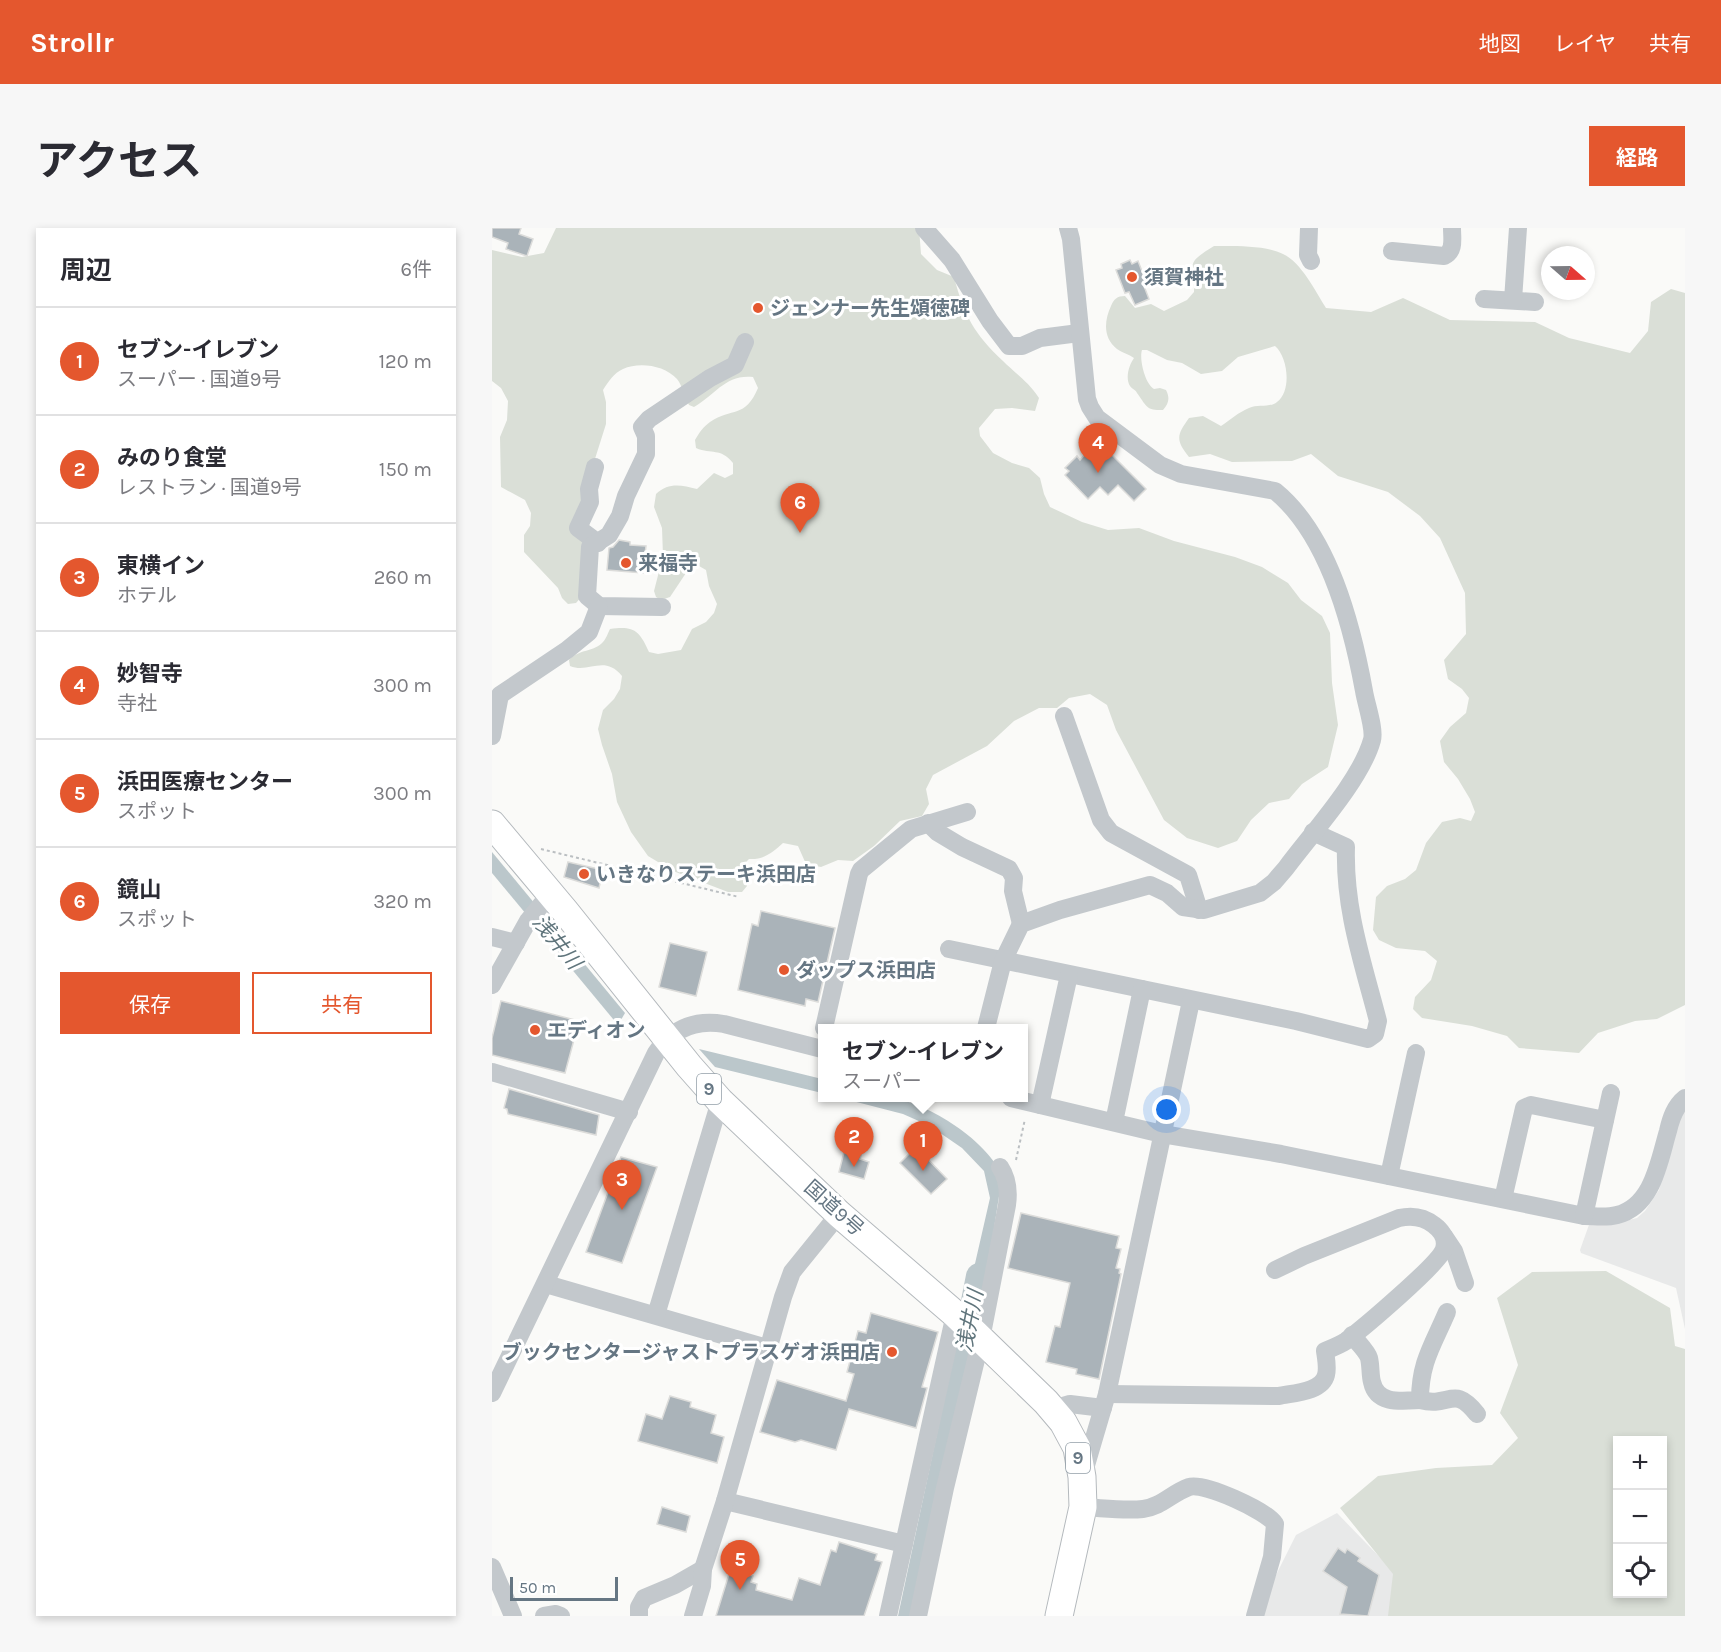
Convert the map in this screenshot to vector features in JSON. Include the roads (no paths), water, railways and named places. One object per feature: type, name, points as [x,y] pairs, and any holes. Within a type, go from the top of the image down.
[{"type":"highway","name":"国道9号","points":[[492,824],[545,900],[720,1101],[839,1214],[968,1328],[1053,1409],[1063,1422],[1077,1448],[1082,1477],[1083,1507],[1059,1616]]},
{"type":"street","points":[[924,228],[952,260],[990,321],[1009,346],[1022,346],[1040,338],[1079,333]]},
{"type":"street","points":[[1021,924],[1059,910],[1150,885],[1167,893],[1183,907],[1204,910],[1260,893],[1274,882],[1354,777],[1373,737],[1362,674],[1343,603],[1311,533],[1284,498],[1275,491],[1181,474],[1160,465],[1097,418],[1090,407],[1087,399],[1068,228]]},
{"type":"street","points":[[1309,228],[1308,255],[1311,261]]},
{"type":"street","points":[[1392,251],[1448,255],[1452,247],[1452,228]]},
{"type":"street","points":[[1513,300],[1518,228]]},
{"type":"street","points":[[1484,299],[1535,302]]},
{"type":"street","points":[[662,607],[599,606],[587,596],[590,547],[609,535],[620,516],[626,496],[646,454],[646,436],[642,427],[648,419],[710,378],[735,365],[746,342]]},
{"type":"street","points":[[595,467],[589,489],[590,502],[578,528],[598,543]]},
{"type":"street","points":[[492,736],[500,694],[590,632],[599,606]]},
{"type":"street","points":[[1064,716],[1101,820],[1111,834],[1188,875],[1199,909]]},
{"type":"street","points":[[825,1024],[859,874],[864,867],[903,834],[928,823],[968,812]]},
{"type":"street","points":[[928,823],[937,832],[962,847],[1009,869],[1014,878],[1013,891],[1021,924],[1003,960],[987,1024]]},
{"type":"street","points":[[949,949],[1296,1021],[1368,1039],[1375,1034],[1378,1021],[1353,932],[1346,861],[1347,847],[1313,832]]},
{"type":"street","points":[[492,985],[528,921],[545,900]]},
{"type":"street","points":[[492,937],[516,943]]},
{"type":"street","points":[[1035,1103],[1069,975]]},
{"type":"street","points":[[1114,1122],[1142,989]]},
{"type":"street","points":[[1082,1477],[1105,1401],[1191,1001]]},
{"type":"street","points":[[492,1393],[656,1053],[666,1038],[690,1026],[709,1022],[818,1044]]},
{"type":"street","points":[[1389,1176],[1416,1053]]},
{"type":"street","points":[[492,1072],[628,1112]]},
{"type":"street","points":[[1584,1216],[1611,1093]]},
{"type":"street","points":[[1028,1102],[1162,1134],[1281,1154],[1584,1216],[1618,1215],[1635,1207],[1643,1198],[1659,1162],[1672,1117],[1678,1105],[1685,1098]]},
{"type":"street","points":[[656,1315],[720,1101]]},
{"type":"street","points":[[1503,1199],[1524,1108],[1531,1105],[1605,1120]]},
{"type":"street","points":[[888,1616],[904,1544],[1007,1205],[1006,1176],[1000,1167]]},
{"type":"street","points":[[694,1611],[702,1586],[703,1569],[725,1501],[767,1348],[792,1272],[839,1214]]},
{"type":"street","points":[[1275,1269],[1325,1247],[1409,1216],[1428,1221],[1436,1226],[1454,1251],[1465,1283]]},
{"type":"street","points":[[1053,1409],[1070,1404],[1105,1401],[1279,1396],[1305,1391],[1324,1381],[1326,1351],[1345,1342],[1432,1266],[1444,1248],[1444,1236]]},
{"type":"street","points":[[546,1284],[767,1348]]},
{"type":"street","points":[[1420,1400],[1420,1381],[1424,1364],[1447,1312]]},
{"type":"street","points":[[918,1616],[945,1488],[968,1328]]},
{"type":"street","points":[[1352,1335],[1369,1357],[1371,1380],[1377,1393],[1390,1401],[1398,1402],[1420,1400],[1432,1402],[1458,1397],[1466,1400],[1477,1414]]},
{"type":"street","points":[[1083,1507],[1143,1509],[1162,1504],[1189,1487],[1195,1486],[1220,1492],[1267,1515],[1275,1524],[1275,1545],[1255,1616]]},
{"type":"street","points":[[725,1501],[904,1544]]},
{"type":"street","points":[[492,1567],[513,1616]]},
{"type":"street","points":[[639,1616],[639,1607],[644,1598],[675,1585],[703,1569]]},
{"type":"street","points":[[675,1585],[686,1592],[694,1611]]},
{"type":"street","points":[[544,1616],[549,1614],[561,1616]]},
{"type":"water","points":[[492,852],[625,1013],[618,1025],[492,873]]},
{"type":"water","points":[[699,1049],[818,1078],[818,1092],[715,1067]]},
{"type":"water","points":[[856,1102],[909,1102],[922,1107],[972,1138],[996,1164],[1002,1177],[980,1318],[966,1303],[990,1198],[984,1171],[962,1148],[930,1126],[903,1114]]},
{"type":"water","points":[[957,1340],[972,1354],[913,1616],[898,1616]]},
{"type":"waterway","name":"浅井川","points":[[958,1382],[979,1276]]},
{"type":"place","name":"須賀神社","points":[[1132,277]]},
{"type":"place","name":"ジェンナー先生頌徳碑","points":[[758,308]]},
{"type":"place","name":"妙智寺","points":[[1098,473]]},
{"type":"place","name":"鏡山","points":[[800,533]]},
{"type":"place","name":"来福寺","points":[[626,563]]},
{"type":"place","name":"いきなりステーキ浜田店","points":[[584,874]]},
{"type":"place","name":"ダップス浜田店","points":[[784,970]]},
{"type":"place","name":"エディオン","points":[[535,1030]]},
{"type":"place","name":"みのり食堂","points":[[854,1167]]},
{"type":"place","name":"セブン-イレブン","points":[[923,1171]]},
{"type":"place","name":"東横イン","points":[[622,1210]]},
{"type":"place","name":"ブックセンタージャストプラスゲオ浜田店","points":[[892,1352]]},
{"type":"place","name":"浜田医療センター","points":[[740,1590]]}]
